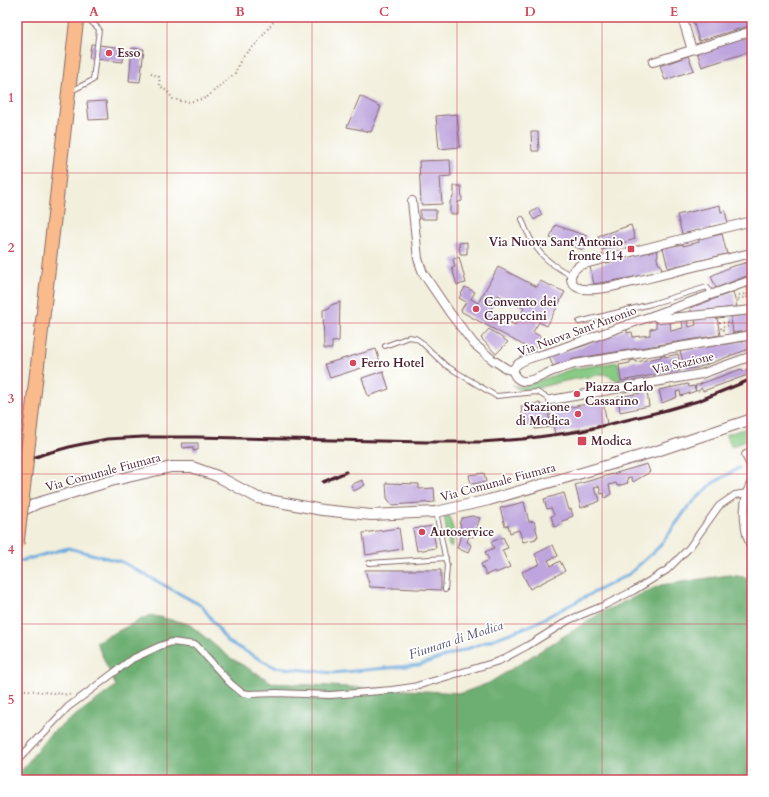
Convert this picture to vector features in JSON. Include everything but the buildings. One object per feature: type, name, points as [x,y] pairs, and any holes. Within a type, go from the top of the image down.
[{"type":"main road","points":[[17,544],[77,17]]},
{"type":"street","points":[[682,17],[692,50]]},
{"type":"street","points":[[653,62],[752,31]]},
{"type":"street","points":[[412,202],[418,259],[423,273],[450,313],[474,344],[493,360],[507,369],[514,371]]},
{"type":"street","points":[[752,221],[580,264],[571,274],[571,280],[578,288],[599,288],[625,284],[752,253]]},
{"type":"street","name":"Via Nuova Sant'Antonio","points":[[752,280],[654,316],[525,360],[518,363],[515,367],[514,376],[522,381],[528,381],[554,370],[574,364],[752,335]]},
{"type":"street","points":[[654,316],[660,319],[752,310]]},
{"type":"street","name":"Via Stazione","points":[[551,400],[701,374],[752,356]]},
{"type":"street","name":"Via Comunale Fiumara","points":[[17,513],[38,503],[111,481],[171,467],[192,467],[217,476],[258,498],[322,510],[371,515],[436,512],[489,500],[668,448],[752,419]]},
{"type":"street","points":[[752,452],[746,455],[752,467]]},
{"type":"street","points":[[752,482],[747,493],[745,517],[749,543],[752,547]]},
{"type":"street","points":[[17,761],[68,707],[132,659],[172,642],[196,645],[230,683],[242,694],[277,693],[331,695],[392,690],[413,687],[499,661],[527,646],[569,620],[633,591],[666,570],[689,548],[719,506],[735,495],[747,493]]},
{"type":"lane","points":[[68,92],[92,80],[99,29],[86,17]]},
{"type":"lane","points":[[522,219],[525,229],[540,253],[548,262],[571,274]]},
{"type":"lane","points":[[579,322],[651,304],[707,287],[712,295]]},
{"type":"lane","points":[[385,346],[409,337],[415,338],[420,340],[445,365],[496,396],[537,392],[551,400]]},
{"type":"lane","points":[[436,512],[447,566],[445,590]]},
{"type":"lane","points":[[369,562],[446,558]]},
{"type":"path","points":[[151,73],[159,77],[160,86],[167,91],[173,99],[186,102],[206,98],[235,74],[242,57],[256,43],[277,17]]},
{"type":"path","points":[[736,292],[737,295],[747,294],[748,297],[737,299],[738,303],[743,302]]},
{"type":"path","points":[[729,313],[730,319],[720,320],[720,323],[730,322],[730,325],[721,327],[721,330],[731,329]]},
{"type":"path","points":[[17,689],[83,696]]},
{"type":"green space","points":[[618,362],[621,381],[604,374],[565,381],[529,390],[520,390],[512,385],[522,387],[572,369]]},
{"type":"green space","points":[[752,426],[752,437],[732,447],[725,435]]},
{"type":"green space","points":[[449,515],[454,535],[451,547],[449,546],[444,516]]},
{"type":"green space","points":[[729,575],[752,578],[752,780],[17,780],[17,776],[50,734],[116,686],[96,642],[150,615],[189,624],[229,657],[273,683],[462,693],[489,683],[604,611],[661,585]]},
{"type":"waterway","name":"Fiumara di Modica","points":[[17,562],[68,548],[122,562],[202,606],[227,641],[274,667],[333,673],[419,665],[532,625],[629,574],[659,547],[688,507],[713,483],[739,468]]},
{"type":"railway","points":[[17,464],[44,454],[73,446],[107,439],[143,437],[427,442],[481,442],[523,439],[582,431],[663,411],[698,401],[752,379]]},
{"type":"railway","points":[[323,482],[346,472]]},
{"type":"place","name":"Esso","points":[[109,53]]},
{"type":"place","name":"Via Nuova Sant'Antonio fronte 114","points":[[631,249]]},
{"type":"place","name":"Convento dei Cappuccini","points":[[476,309]]},
{"type":"place","name":"Ferro Hotel","points":[[353,363]]},
{"type":"place","name":"Piazza Carlo Cassarino","points":[[577,394]]},
{"type":"place","name":"Stazione di Modica","points":[[578,414]]},
{"type":"place","name":"Modica","points":[[582,441]]},
{"type":"place","name":"Autoservice","points":[[422,532]]}]
